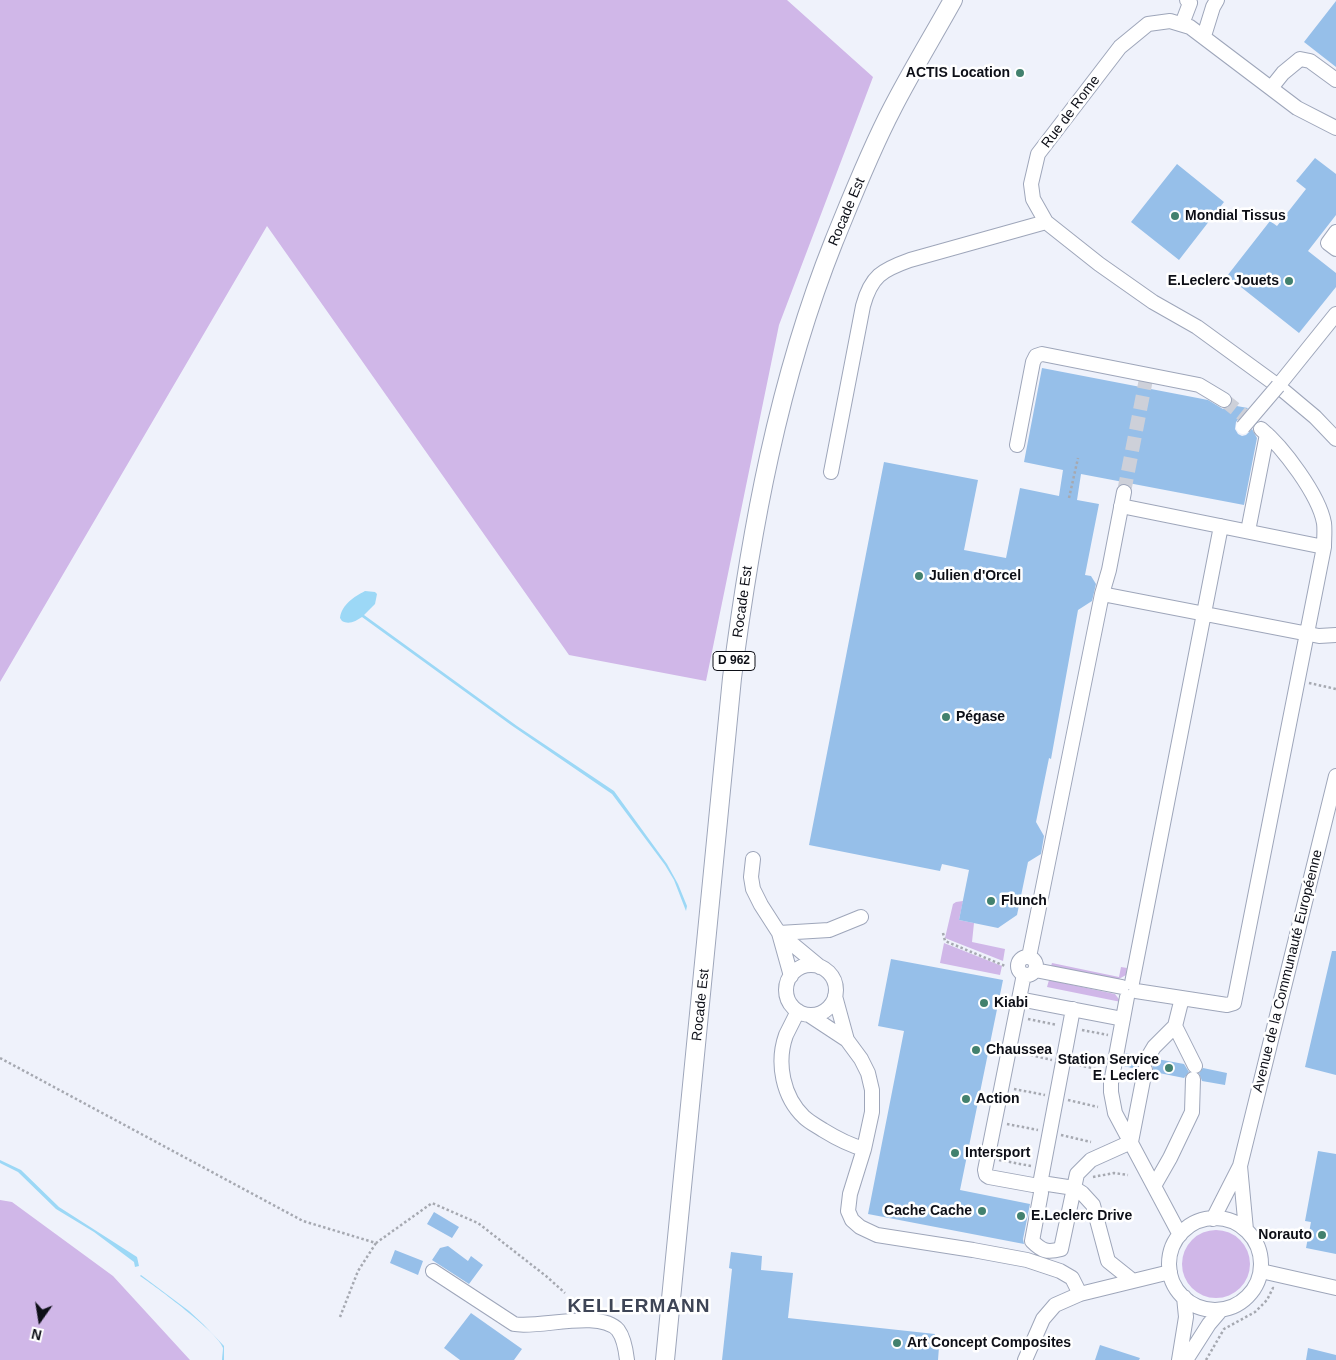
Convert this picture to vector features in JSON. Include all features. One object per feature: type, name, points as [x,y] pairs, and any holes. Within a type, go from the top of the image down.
[{"type":"main road","name":"Rocade Est","points":[[665,1360],[732,678],[754,528],[772,439],[800,338],[833,242],[891,110],[953,0]]},
{"type":"street","points":[[1182,24],[1190,3],[1187,0]]},
{"type":"street","points":[[1204,36],[1217,0]]},
{"type":"street","name":"Rue de Rome","points":[[1336,128],[1297,108],[1190,27],[1170,21],[1148,24],[1120,46],[1038,154],[1031,184],[1033,199],[1046,222],[1130,286],[1153,302],[1198,327],[1278,386],[1315,417],[1336,439]]},
{"type":"street","points":[[1271,88],[1283,73],[1300,59],[1310,61],[1336,80]]},
{"type":"street","points":[[831,472],[862,306],[870,285],[876,277],[890,268],[910,260],[1046,222]]},
{"type":"street","points":[[1336,232],[1328,243],[1336,249]]},
{"type":"street","points":[[1243,427],[1336,314]]},
{"type":"street","points":[[1017,445],[1032,362],[1036,356],[1042,354],[1199,384],[1224,400]]},
{"type":"street","points":[[1029,972],[1182,998],[1227,1005],[1234,1004],[1324,547],[1324,523],[1316,499],[1295,468],[1264,432],[1248,531]]},
{"type":"street","points":[[1075,1181],[1033,1185],[989,1177],[985,1170],[1019,999],[1029,972],[1035,962],[1029,957],[1124,492]]},
{"type":"street","points":[[1121,506],[1324,547]]},
{"type":"street","points":[[1180,1234],[1115,1113],[1111,1092],[1123,1019],[1221,526]]},
{"type":"street","points":[[1102,594],[1307,634],[1319,636],[1336,635]]},
{"type":"street","name":"Avenue de la Communauté Européenne","points":[[1213,1219],[1240,1166],[1336,776]]},
{"type":"street","points":[[753,859],[753,889],[779,933],[791,976]]},
{"type":"street","points":[[779,933],[829,930],[861,917]]},
{"type":"street","points":[[779,933],[825,970],[833,978],[836,990],[835,996],[828,1008],[822,1012],[804,1013],[786,1036],[782,1053],[786,1092],[804,1117],[834,1137],[864,1149]]},
{"type":"street","points":[[820,967],[801,967],[791,976],[788,982],[787,995],[789,1002],[847,1040],[861,1058],[868,1073],[872,1090],[872,1112],[864,1149],[850,1194],[848,1211],[852,1220],[860,1227],[877,1235],[1027,1260],[1060,1271],[1072,1278],[1080,1294]]},
{"type":"street","points":[[835,996],[847,1040]]},
{"type":"street","points":[[1131,1142],[1147,1064],[1154,1047],[1175,1026],[1182,998]]},
{"type":"street","points":[[1019,999],[1123,1019]]},
{"type":"street","points":[[1073,1009],[1040,1184],[1041,1193],[1032,1241],[1040,1250],[1050,1252],[1061,1249],[1075,1181],[1092,1160],[1131,1142]]},
{"type":"street","points":[[1154,1186],[1192,1112],[1194,1073],[1175,1026]]},
{"type":"street","name":"Avenue de la Communauté Européenne","points":[[1240,1166],[1246,1230]]},
{"type":"street","points":[[1075,1181],[1093,1205],[1108,1261],[1133,1281]]},
{"type":"street","points":[[1213,1219],[1236,1223],[1246,1230],[1254,1238],[1261,1260],[1261,1271],[1256,1286],[1247,1298],[1235,1306],[1220,1310],[1201,1308],[1184,1298],[1175,1286],[1170,1272],[1173,1246],[1180,1234],[1196,1224],[1213,1219]]},
{"type":"street","points":[[433,1271],[514,1324],[524,1326],[563,1320],[606,1322],[618,1330],[625,1347],[627,1360]]},
{"type":"street","points":[[1261,1271],[1334,1286]]},
{"type":"street","points":[[1025,1360],[1043,1319],[1055,1305],[1080,1294],[1170,1272]]},
{"type":"street","points":[[1179,1360],[1186,1317],[1184,1298]]},
{"type":"street","points":[[1186,1360],[1220,1310]]},
{"type":"path","points":[[1069,498],[1078,458]]},
{"type":"path","points":[[1298,680],[1336,689]]},
{"type":"path","points":[[943,933],[945,941],[1005,966]]},
{"type":"path","points":[[0,1058],[303,1221],[376,1242]]},
{"type":"path","points":[[988,1157],[1043,1168]]},
{"type":"path","points":[[1075,1181],[1114,1173],[1128,1175]]},
{"type":"path","points":[[340,1317],[358,1272],[376,1242],[432,1203],[478,1223],[565,1293]]},
{"type":"path","points":[[1206,1360],[1224,1329],[1255,1312],[1267,1300],[1273,1288],[1282,1290]]},
{"type":"shaded area","points":[[0,0],[787,0],[873,77],[779,325],[706,681],[569,655],[267,226],[0,682]]},
{"type":"shaded area","points":[[963,901],[959,920],[974,923],[972,942],[1005,949],[1003,961],[945,938],[953,904]]},
{"type":"shaded area","points":[[944,943],[1002,966],[1000,975],[940,963]]},
{"type":"shaded area","points":[[1052,963],[1119,977],[1121,967],[1127,968],[1126,975],[1117,980],[1051,966]]},
{"type":"shaded area","points":[[1049,980],[1115,994],[1121,1002],[1047,987]]},
{"type":"shaded area","points":[[0,1200],[12,1202],[113,1276],[190,1360],[0,1360]]},
{"type":"shaded area","points":[[1209,1230],[1223,1230],[1235,1235],[1245,1245],[1250,1257],[1250,1271],[1245,1283],[1235,1293],[1223,1298],[1209,1298],[1197,1293],[1187,1283],[1182,1271],[1182,1257],[1187,1245],[1197,1235]]},
{"type":"water","points":[[365,591],[377,594],[375,604],[364,615],[517,726],[614,791],[667,864],[687,906],[686,911],[674,880],[665,865],[612,794],[511,725],[362,617],[350,623],[342,621],[340,618],[341,613],[346,605]]},
{"type":"water","points":[[0,1160],[21,1170],[59,1207],[137,1257],[139,1266],[135,1267],[134,1262],[94,1232],[56,1209],[18,1172],[0,1163]]},
{"type":"water","points":[[141,1275],[189,1311],[203,1324],[224,1346],[224,1360],[222,1360],[223,1348],[219,1341],[186,1310]]},
{"type":"building","points":[[1336,1],[1336,67],[1304,42]]},
{"type":"building","points":[[1315,158],[1336,174],[1336,215],[1308,251],[1336,273],[1336,287],[1299,333],[1227,276],[1270,221],[1277,226],[1306,189],[1296,181]]},
{"type":"building","points":[[1177,164],[1224,202],[1179,260],[1131,222]]},
{"type":"building","name":"Pégase","points":[[1042,368],[1208,400],[1223,409],[1231,405],[1248,408],[1236,422],[1235,429],[1242,436],[1252,429],[1257,438],[1244,505],[1081,474],[1077,500],[1099,504],[1085,575],[1091,576],[1096,584],[1092,601],[1078,610],[1051,759],[1049,758],[1036,822],[1044,836],[1041,854],[1028,862],[1017,915],[998,928],[959,920],[969,870],[942,864],[940,871],[809,845],[884,462],[978,480],[964,550],[1006,558],[1020,488],[1059,496],[1063,470],[1024,462]]},
{"type":"building","points":[[1332,951],[1336,951],[1336,1075],[1305,1067]]},
{"type":"building","points":[[891,959],[1003,980],[960,1190],[1030,1204],[1023,1239],[1024,1244],[868,1214],[904,1031],[878,1026]]},
{"type":"building","points":[[1126,1053],[1140,1056],[1141,1062],[1136,1069],[1124,1066]]},
{"type":"building","points":[[1157,1059],[1184,1064],[1189,1072],[1184,1078],[1154,1072],[1152,1065]]},
{"type":"building","points":[[1203,1068],[1227,1073],[1225,1085],[1202,1081],[1199,1073]]},
{"type":"building","points":[[1318,1151],[1336,1154],[1336,1254],[1306,1248],[1311,1222],[1305,1221]]},
{"type":"building","points":[[434,1212],[459,1227],[452,1238],[427,1224]]},
{"type":"building","points":[[448,1246],[468,1261],[471,1256],[483,1265],[469,1284],[432,1260],[440,1248]]},
{"type":"building","points":[[395,1250],[423,1261],[418,1275],[390,1263]]},
{"type":"building","points":[[731,1252],[762,1256],[761,1270],[793,1273],[788,1318],[935,1334],[935,1341],[939,1347],[938,1360],[722,1360],[732,1269],[729,1268]]},
{"type":"building","points":[[471,1313],[522,1349],[514,1360],[460,1360],[444,1348]]},
{"type":"building","points":[[1100,1345],[1140,1358],[1139,1360],[1095,1360]]},
{"type":"building","points":[[1308,1348],[1336,1355],[1336,1360],[1306,1360]]},
{"type":"tunnel","points":[[1124,492],[1147,374]]},
{"type":"tunnel","points":[[1224,400],[1261,429]]},
{"type":"place","name":"ACTIS Location","points":[[1020,73]]},
{"type":"place","name":"Mondial Tissus","points":[[1175,216]]},
{"type":"place","name":"E.Leclerc Jouets","points":[[1289,281]]},
{"type":"place","name":"Julien d'Orcel","points":[[919,576]]},
{"type":"place","name":"Pégase","points":[[946,717]]},
{"type":"place","name":"Flunch","points":[[991,901]]},
{"type":"place","name":"Kiabi","points":[[984,1003]]},
{"type":"place","name":"Chaussea","points":[[976,1050]]},
{"type":"place","name":"Station Service E. Leclerc","points":[[1169,1068]]},
{"type":"place","name":"Action","points":[[966,1099]]},
{"type":"place","name":"Intersport","points":[[955,1153]]},
{"type":"place","name":"Cache Cache","points":[[982,1211]]},
{"type":"place","name":"E.Leclerc Drive","points":[[1021,1216]]},
{"type":"place","name":"Norauto","points":[[1322,1235]]},
{"type":"place","name":"Art Concept Composites","points":[[897,1343]]},
{"type":"district","name":"KELLERMANN","points":[[639,1307]]}]
